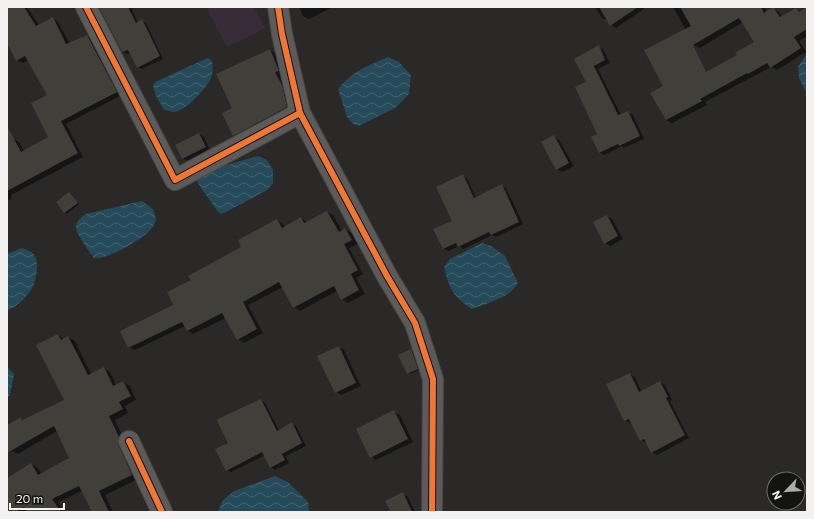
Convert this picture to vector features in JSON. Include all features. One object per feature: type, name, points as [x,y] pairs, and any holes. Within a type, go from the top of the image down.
[{"type":"street","points":[[86,7],[175,180],[300,113]]},
{"type":"street","points":[[278,7],[282,34],[300,113],[387,276],[416,323],[433,379],[432,512]]},
{"type":"street","points":[[129,441],[162,512]]},
{"type":"shaded area","points":[[206,7],[254,7],[265,28],[227,47]]},
{"type":"water","points":[[807,53],[807,94],[799,78],[798,67]]},
{"type":"water","points":[[388,57],[399,62],[411,75],[409,94],[395,108],[359,126],[353,124],[347,117],[338,89],[355,73]]},
{"type":"water","points":[[208,58],[212,61],[213,69],[210,80],[203,90],[183,109],[173,112],[164,110],[156,96],[153,86],[155,82]]},
{"type":"water","points":[[258,156],[267,160],[273,170],[273,183],[267,190],[226,212],[221,214],[218,212],[199,185],[197,180],[199,176],[206,171]]},
{"type":"water","points":[[142,201],[153,209],[156,219],[152,228],[140,239],[115,253],[94,258],[76,229],[79,220],[86,214]]},
{"type":"water","points":[[482,243],[491,246],[505,256],[518,283],[510,293],[472,309],[456,296],[450,286],[444,267],[450,259]]},
{"type":"water","points":[[22,248],[30,252],[35,257],[37,262],[37,270],[35,279],[31,290],[26,297],[7,311],[7,254]]},
{"type":"water","points":[[7,367],[14,374],[10,395],[7,398]]},
{"type":"water","points":[[275,476],[288,482],[308,502],[309,512],[218,512],[223,500],[234,491]]},
{"type":"building","points":[[7,7],[24,7],[36,26],[53,17],[66,44],[87,35],[117,92],[61,121],[78,153],[7,191],[7,126],[21,152],[48,137],[31,103],[47,95],[25,56],[16,61],[7,43]]},
{"type":"building","points":[[99,7],[128,7],[136,23],[142,19],[160,56],[137,68],[128,50],[122,52]]},
{"type":"building","points":[[599,7],[638,7],[610,26]]},
{"type":"building","points":[[680,7],[761,7],[764,13],[773,7],[780,17],[796,8],[799,12],[807,7],[807,29],[794,37],[801,48],[770,68],[767,63],[748,74],[747,73],[700,99],[702,101],[666,120],[650,93],[663,86],[644,50],[691,26]],"holes":[[[739,18],[754,42],[735,53],[737,55],[706,72],[693,45]]]},
{"type":"building","points":[[599,45],[605,60],[594,66],[618,115],[628,111],[640,136],[599,153],[591,137],[597,134],[575,87],[586,82],[574,59]]},
{"type":"building","points":[[270,49],[279,71],[275,72],[282,85],[287,107],[233,136],[222,113],[232,108],[216,74]]},
{"type":"building","points":[[199,133],[206,147],[182,159],[175,145]]},
{"type":"building","points":[[554,135],[569,163],[556,170],[541,142]]},
{"type":"building","points":[[463,174],[474,198],[502,184],[519,222],[491,235],[489,232],[458,247],[456,243],[443,249],[433,229],[452,221],[436,187]]},
{"type":"building","points":[[69,192],[78,203],[64,213],[56,202]]},
{"type":"building","points":[[327,211],[339,232],[345,228],[352,240],[344,244],[358,270],[351,274],[359,290],[341,300],[334,286],[293,308],[279,282],[243,302],[257,329],[237,340],[222,313],[187,331],[182,322],[128,348],[120,331],[173,305],[167,292],[191,280],[188,276],[241,247],[238,240],[277,219],[282,228],[301,217],[304,223]]},
{"type":"building","points":[[607,215],[618,236],[604,244],[593,222]]},
{"type":"building","points":[[58,334],[61,340],[68,336],[88,375],[104,367],[113,386],[123,381],[131,396],[119,402],[123,409],[109,416],[119,437],[119,446],[132,475],[99,491],[109,512],[92,512],[79,486],[52,499],[61,512],[27,512],[24,507],[15,512],[7,512],[7,478],[31,463],[38,475],[69,458],[54,426],[7,453],[7,425],[21,417],[22,420],[64,400],[36,345]]},
{"type":"building","points":[[339,346],[356,383],[335,393],[317,356]]},
{"type":"building","points":[[411,349],[418,369],[407,374],[398,355]]},
{"type":"building","points":[[630,373],[639,392],[660,381],[668,397],[666,398],[685,435],[651,453],[644,439],[640,441],[629,419],[624,421],[606,384]]},
{"type":"building","points":[[261,399],[277,431],[292,422],[302,443],[282,454],[285,460],[270,468],[262,452],[226,471],[215,449],[228,443],[217,421],[218,419]]},
{"type":"building","points":[[394,410],[408,439],[370,458],[356,429]]},
{"type":"building","points":[[403,492],[412,512],[391,512],[385,501]]},
{"type":"cycle path","points":[[86,7],[175,180],[300,113]]},
{"type":"cycle path","points":[[278,7],[282,34],[300,113],[387,276],[415,323],[433,379],[432,512]]},
{"type":"cycle path","points":[[129,441],[162,512]]}]
